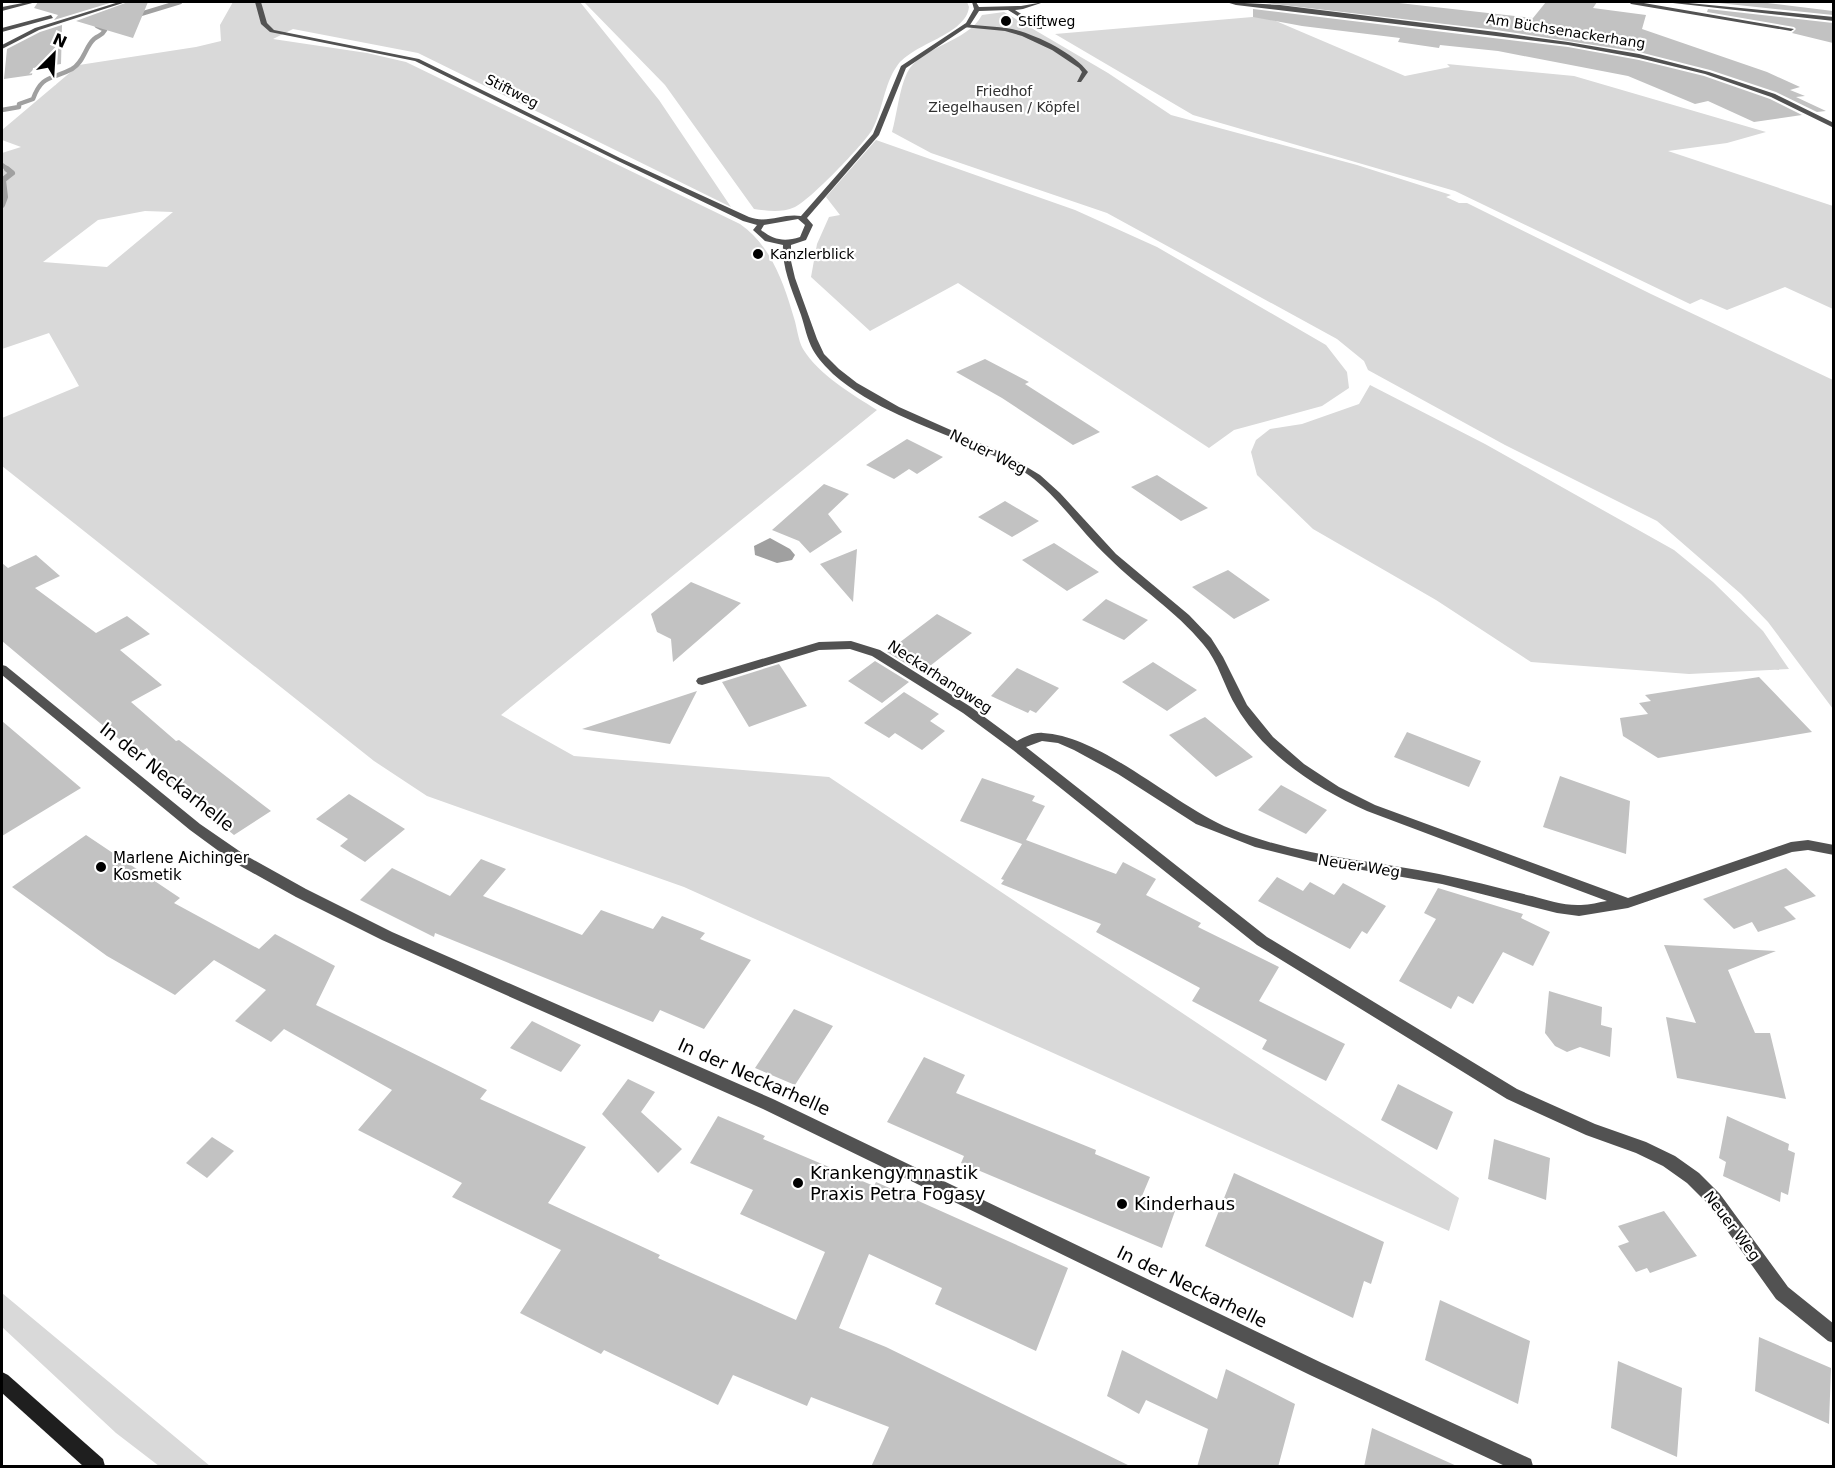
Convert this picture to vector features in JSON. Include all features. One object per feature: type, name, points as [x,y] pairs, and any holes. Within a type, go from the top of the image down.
[{"type":"main road","points":[[2,1381],[96,1467]]},
{"type":"street","points":[[2,9],[33,2]]},
{"type":"street","points":[[2,30],[101,2]]},
{"type":"street","points":[[2,47],[37,29],[123,2]]},
{"type":"street","name":"Stiftweg","points":[[258,2],[264,24],[272,31],[417,60],[618,159],[761,224],[757,230],[763,236],[787,244]]},
{"type":"street","points":[[802,219],[876,135],[903,67],[965,26],[973,18],[977,9],[974,2]]},
{"type":"street","points":[[977,9],[1010,9],[1028,7],[1042,2]]},
{"type":"street","name":"Am Büchsenackerhang","points":[[1229,2],[1266,8],[1284,5],[1332,16],[1553,42],[1621,53],[1690,70],[1744,87],[1807,112],[1833,126]]},
{"type":"street","points":[[1631,2],[1791,29]]},
{"type":"street","points":[[1668,2],[1833,20]]},
{"type":"street","points":[[1010,9],[1040,28]]},
{"type":"street","points":[[965,26],[1006,30],[1031,38],[1080,64],[1085,72],[1080,81]]},
{"type":"street","points":[[761,224],[779,218],[802,219],[808,223],[807,233],[798,242],[787,244]]},
{"type":"street","name":"Neuer Weg","points":[[787,244],[786,258],[789,272],[815,346],[825,360],[854,384],[892,406],[1012,461],[1036,476],[1113,557],[1196,629],[1218,657],[1242,707],[1256,724],[1305,771],[1351,800],[1628,903]]},
{"type":"street","name":"Neckarhangweg","points":[[702,681],[819,646],[864,648],[913,674],[1017,747]]},
{"type":"street","name":"In der Neckarhelle","points":[[2,669],[195,827],[240,859],[301,893],[387,936],[768,1104],[1524,1467]]},
{"type":"street","name":"Neuer Weg","points":[[1628,903],[1579,910],[1557,908],[1426,876],[1312,858],[1275,849],[1202,822],[1069,743],[1043,737],[1032,739],[1017,747],[1262,941],[1512,1094],[1591,1130],[1640,1147],[1669,1161],[1693,1178],[1714,1199],[1782,1293],[1833,1335]]},
{"type":"street","points":[[1628,903],[1791,847],[1808,845],[1833,850]]},
{"type":"green space","points":[[233,2],[580,2],[659,100],[731,207],[418,53],[293,29],[273,39],[367,53],[406,62],[740,224],[760,243],[775,266],[803,349],[818,367],[837,383],[877,410],[501,715],[574,756],[829,777],[1459,1198],[1449,1231],[684,887],[427,796],[374,761],[2,466],[2,418],[79,386],[49,333],[2,349],[2,153],[21,147],[2,140],[2,130],[79,65],[221,41],[220,25]],"holes":[[[145,211],[173,212],[107,267],[43,262],[98,220]]]},
{"type":"green space","points":[[584,2],[967,2],[969,7],[966,17],[959,25],[915,51],[897,66],[889,81],[872,130],[848,159],[802,203],[790,209],[775,211],[754,209],[665,85]]},
{"type":"green space","name":"Friedhof Ziegelhausen / Köpfel","points":[[1004,12],[1108,73],[1171,115],[1357,165],[1451,195],[1446,197],[1459,203],[1467,203],[1651,294],[1833,380],[1833,709],[1768,622],[1741,594],[1657,521],[1505,445],[1368,370],[1364,361],[1337,339],[1107,213],[931,153],[892,132],[902,87],[913,64],[922,56],[966,32],[982,15]]},
{"type":"green space","points":[[1264,16],[1405,76],[1450,67],[1447,64],[1574,76],[1766,132],[1727,143],[1668,151],[1833,206],[1833,309],[1785,287],[1727,310],[1701,299],[1690,304],[1455,191],[1193,115],[1055,34]]},
{"type":"green space","points":[[876,140],[1075,210],[1157,247],[1326,345],[1347,372],[1349,388],[1322,406],[1234,430],[1209,448],[958,283],[870,331],[811,277],[817,244],[829,217],[840,215],[826,197]]},
{"type":"green space","points":[[1370,385],[1485,444],[1674,550],[1713,582],[1763,631],[1789,669],[1689,674],[1531,662],[1436,600],[1313,529],[1257,475],[1251,452],[1256,440],[1270,429],[1302,424],[1359,404]]},
{"type":"green space","points":[[2,1293],[210,1466],[159,1466],[116,1433],[2,1327]]},
{"type":"shaded area","points":[[770,538],[790,549],[795,555],[792,560],[777,563],[755,555],[754,546]]},
{"type":"building","points":[[38,2],[113,2],[54,20],[58,15],[34,8]]},
{"type":"building","points":[[128,2],[148,2],[133,38],[76,21]]},
{"type":"building","points":[[1258,2],[1390,2],[1533,18],[1546,2],[1597,2],[1593,8],[1646,15],[1642,29],[1767,72],[1800,87],[1790,90],[1805,96],[1796,97],[1826,111],[1817,112],[1776,92],[1710,70],[1639,52],[1496,30]]},
{"type":"building","points":[[1709,2],[1759,2],[1833,11],[1833,15]]},
{"type":"building","points":[[1253,9],[1568,47],[1639,60],[1704,76],[1770,99],[1802,115],[1754,122],[1708,101],[1695,104],[1628,76],[1498,51],[1440,45],[1439,48],[1398,42],[1400,38],[1302,26],[1253,17]]},
{"type":"building","points":[[1708,9],[1833,23],[1833,43],[1792,33],[1796,29],[1794,27],[1707,12]]},
{"type":"building","points":[[62,25],[61,64],[33,68],[32,75],[4,79],[7,49],[40,32]]},
{"type":"building","points":[[985,359],[1029,382],[1025,384],[1100,432],[1073,445],[1002,398],[956,372]]},
{"type":"building","points":[[907,439],[943,457],[917,474],[909,469],[894,479],[866,465]]},
{"type":"building","points":[[1157,475],[1208,508],[1181,521],[1131,487]]},
{"type":"building","points":[[824,484],[849,494],[828,514],[842,532],[810,553],[799,541],[772,530]]},
{"type":"building","points":[[1005,501],[1039,521],[1012,537],[978,517]]},
{"type":"building","points":[[1054,543],[1099,572],[1067,591],[1022,560]]},
{"type":"building","points":[[857,549],[853,602],[820,564]]},
{"type":"building","points":[[36,555],[60,576],[35,588],[96,633],[127,616],[150,634],[120,650],[162,685],[131,702],[176,741],[179,740],[271,811],[234,835],[197,805],[201,802],[166,778],[147,748],[137,754],[2,641],[2,563],[8,568]]},
{"type":"building","points":[[1228,570],[1270,600],[1234,619],[1192,587]]},
{"type":"building","points":[[691,582],[741,603],[673,662],[671,639],[657,632],[651,614]]},
{"type":"building","points":[[1106,599],[1148,620],[1124,640],[1082,620]]},
{"type":"building","points":[[937,614],[972,633],[921,673],[887,652]]},
{"type":"building","points":[[875,661],[909,682],[882,703],[848,681]]},
{"type":"building","points":[[1153,662],[1197,690],[1167,711],[1122,682]]},
{"type":"building","points":[[779,664],[807,706],[749,727],[722,682]]},
{"type":"building","points":[[1017,668],[1059,688],[1036,713],[1030,710],[1028,713],[991,696]]},
{"type":"building","points":[[1759,677],[1812,732],[1658,758],[1623,736],[1620,718],[1648,714],[1639,703],[1651,701],[1645,695]]},
{"type":"building","points":[[697,691],[670,744],[582,729]]},
{"type":"building","points":[[904,692],[939,714],[930,721],[945,731],[922,750],[895,733],[889,738],[864,723]]},
{"type":"building","points":[[1205,717],[1253,757],[1216,777],[1169,735]]},
{"type":"building","points":[[2,721],[81,788],[2,836]]},
{"type":"building","points":[[1407,732],[1481,761],[1469,787],[1394,757]]},
{"type":"building","points":[[1560,776],[1630,801],[1626,854],[1543,827]]},
{"type":"building","points":[[982,778],[1035,796],[1032,801],[1045,806],[1026,840],[1116,874],[1123,862],[1156,879],[1146,895],[1201,923],[1198,927],[1279,967],[1259,1001],[1345,1044],[1326,1081],[1262,1049],[1267,1040],[1192,1001],[1200,988],[1096,932],[1101,924],[1001,884],[1004,880],[1001,879],[1022,844],[960,821]]},
{"type":"building","points":[[1281,785],[1327,810],[1306,834],[1258,810]]},
{"type":"building","points":[[349,794],[405,829],[365,862],[340,846],[348,839],[316,819]]},
{"type":"building","points":[[86,835],[180,898],[174,903],[259,949],[275,934],[335,966],[316,1005],[487,1090],[480,1099],[586,1147],[548,1203],[660,1255],[658,1258],[796,1320],[825,1252],[740,1214],[753,1190],[690,1163],[718,1116],[765,1136],[763,1139],[874,1186],[876,1182],[1068,1268],[1036,1351],[935,1304],[942,1288],[869,1254],[839,1328],[886,1347],[1132,1467],[871,1467],[889,1427],[811,1397],[807,1406],[733,1375],[718,1405],[604,1350],[601,1354],[520,1313],[561,1250],[452,1197],[462,1183],[358,1130],[392,1090],[284,1029],[271,1042],[235,1021],[266,990],[214,960],[175,995],[107,956],[12,887]]},
{"type":"building","points":[[481,859],[506,869],[483,896],[582,935],[601,910],[653,929],[662,916],[705,933],[700,939],[751,960],[704,1029],[660,1010],[653,1022],[435,933],[434,937],[360,900],[392,868],[450,896]]},
{"type":"building","points":[[1786,868],[1816,896],[1784,907],[1796,919],[1758,932],[1752,922],[1734,929],[1703,899]]},
{"type":"building","points":[[1277,877],[1303,891],[1310,882],[1334,895],[1343,883],[1386,906],[1367,934],[1362,931],[1350,949],[1258,901]]},
{"type":"building","points":[[1438,888],[1523,914],[1521,918],[1550,932],[1533,966],[1503,952],[1473,1004],[1458,996],[1451,1009],[1399,981],[1436,919],[1424,913]]},
{"type":"building","points":[[1664,945],[1776,951],[1728,970],[1755,1033],[1770,1033],[1786,1099],[1677,1078],[1666,1017],[1696,1023]]},
{"type":"building","points":[[1549,991],[1602,1007],[1601,1025],[1612,1028],[1610,1057],[1580,1047],[1567,1052],[1555,1046],[1545,1033]]},
{"type":"building","points":[[794,1009],[833,1026],[795,1085],[755,1068]]},
{"type":"building","points":[[532,1021],[581,1045],[561,1072],[510,1048]]},
{"type":"building","points":[[924,1057],[965,1075],[956,1093],[1096,1150],[1095,1154],[1150,1177],[1142,1196],[1175,1211],[1162,1248],[961,1163],[964,1156],[887,1122]]},
{"type":"building","points":[[628,1079],[655,1092],[641,1112],[682,1149],[658,1173],[602,1114]]},
{"type":"building","points":[[1398,1084],[1453,1112],[1437,1150],[1381,1120]]},
{"type":"building","points":[[1727,1116],[1789,1144],[1788,1150],[1795,1153],[1788,1195],[1781,1192],[1780,1202],[1723,1176],[1726,1162],[1719,1158]]},
{"type":"building","points":[[212,1137],[234,1151],[207,1178],[186,1163]]},
{"type":"building","points":[[1494,1139],[1550,1158],[1546,1200],[1488,1179]]},
{"type":"building","points":[[1234,1173],[1384,1242],[1371,1284],[1364,1281],[1353,1318],[1205,1246]]},
{"type":"building","points":[[1664,1211],[1697,1256],[1650,1273],[1647,1268],[1636,1272],[1618,1246],[1629,1242],[1618,1226]]},
{"type":"building","points":[[1440,1300],[1530,1341],[1518,1404],[1425,1360]]},
{"type":"building","points":[[1759,1337],[1831,1368],[1829,1424],[1755,1391]]},
{"type":"building","points":[[1122,1350],[1217,1399],[1226,1369],[1295,1404],[1278,1467],[1197,1467],[1208,1429],[1146,1400],[1139,1414],[1107,1396]]},
{"type":"building","points":[[1618,1361],[1682,1388],[1677,1457],[1611,1428]]},
{"type":"building","points":[[1372,1428],[1459,1467],[1364,1467]]},
{"type":"waterway","points":[[134,16],[180,2]]},
{"type":"waterway","points":[[2,110],[19,107],[19,104],[33,99],[44,81],[76,66],[91,42],[105,30],[97,26],[100,24]]},
{"type":"waterway","points":[[2,165],[9,170]]},
{"type":"waterway","points":[[2,205],[5,197],[3,180],[12,173],[7,169]]},
{"type":"place","name":"Stiftweg","points":[[1006,21]]},
{"type":"place","name":"Kanzlerblick","points":[[758,254]]},
{"type":"place","name":"Marlene Aichinger Kosmetik","points":[[101,867]]},
{"type":"place","name":"Krankengymnastik Praxis Petra Fogasy","points":[[798,1183]]},
{"type":"place","name":"Kinderhaus","points":[[1122,1204]]}]
